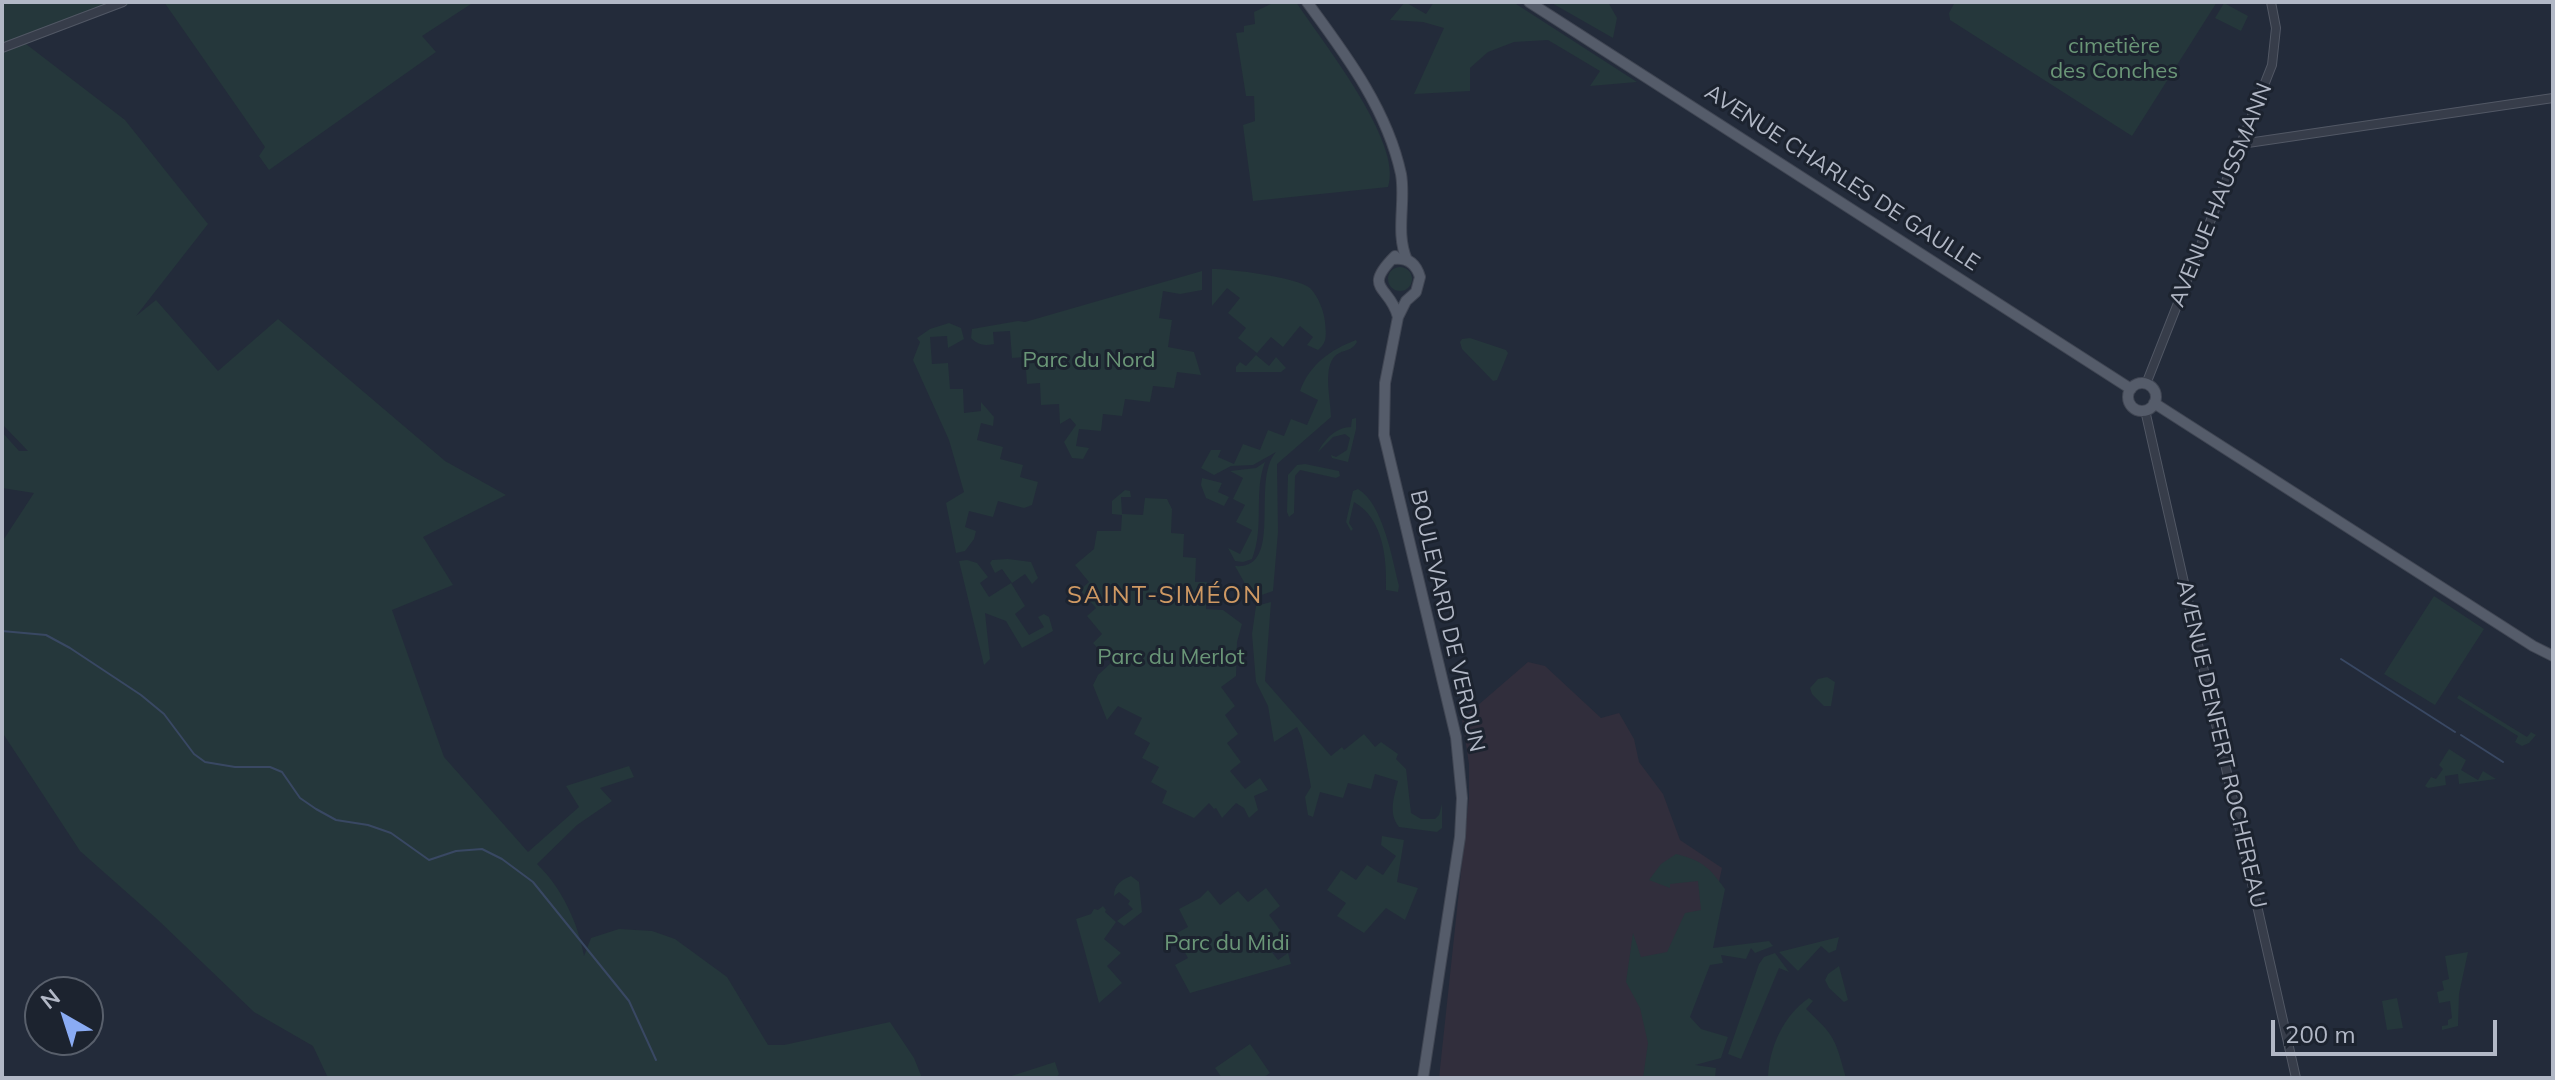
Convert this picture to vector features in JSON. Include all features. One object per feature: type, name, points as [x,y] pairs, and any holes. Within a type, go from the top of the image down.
[{"type":"main road","points":[[1307,2],[1362,79],[1386,125],[1401,178],[1401,240],[1407,260]]},
{"type":"main road","name":"AVENUE CHARLES DE GAULLE","points":[[1529,2],[2131,389]]},
{"type":"main road","points":[[1398,317],[1378,280],[1383,266],[1393,259],[1401,240]]},
{"type":"main road","points":[[1393,259],[1414,264],[1420,277],[1416,292],[1398,317]]},
{"type":"main road","points":[[1388,297],[1402,300],[1411,297]]},
{"type":"main road","name":"BOULEVARD DE VERDUN","points":[[1398,317],[1385,383],[1384,435],[1451,711],[1461,770],[1462,798],[1460,832],[1423,1078]]},
{"type":"main road","points":[[2150,407],[2153,389],[2139,383],[2128,396],[2130,404],[2137,410],[2150,407],[2553,656]]},
{"type":"main road","points":[[2533,646],[2553,663]]},
{"type":"street","points":[[2,48],[123,2]]},
{"type":"street","name":"AVENUE HAUSSMANN","points":[[2146,384],[2272,65],[2276,28],[2271,2]]},
{"type":"street","points":[[2241,144],[2553,98]]},
{"type":"street","name":"AVENUE DENFERT ROCHEREAU","points":[[2150,407],[2296,1078]]},
{"type":"shaded area","points":[[1528,662],[1545,666],[1601,718],[1619,713],[1634,739],[1639,762],[1663,794],[1680,840],[1722,868],[1676,1078],[1439,1078],[1469,797],[1469,764],[1462,719]]},
{"type":"green space","points":[[2,2],[135,2],[26,44],[125,120],[208,224],[136,316],[156,300],[218,371],[278,319],[445,461],[506,495],[423,537],[453,585],[392,610],[444,757],[528,852],[579,807],[566,786],[629,766],[634,777],[600,788],[612,801],[577,825],[537,864],[568,907],[584,956],[591,938],[619,929],[652,931],[675,939],[727,977],[768,1045],[784,1045],[890,1022],[914,1058],[922,1078],[328,1078],[313,1046],[254,1012],[80,851],[2,732],[2,542],[34,493],[2,488],[2,432],[19,451],[28,451],[2,424]]},
{"type":"green space","points":[[164,2],[474,2],[422,36],[436,52],[269,170],[259,156],[265,147]]},
{"type":"green space","points":[[1275,2],[1296,2],[1357,92],[1384,145],[1390,168],[1388,187],[1253,201],[1243,125],[1255,121],[1254,96],[1246,96],[1236,33],[1244,32],[1244,26],[1255,24],[1254,12]]},
{"type":"green space","points":[[1405,2],[1426,14],[1434,2],[1513,2],[1637,82],[1590,86],[1600,71],[1548,40],[1514,42],[1488,52],[1470,68],[1470,91],[1414,94],[1444,28],[1423,22],[1390,20]]},
{"type":"green space","points":[[1550,2],[1608,2],[1617,18],[1613,38]]},
{"type":"green space","name":"cimetière des Conches","points":[[1955,2],[2217,2],[2132,136],[1950,20],[1949,13]]},
{"type":"green space","points":[[2224,3],[2248,16],[2241,31],[2215,18]]},
{"type":"green space","points":[[1400,267],[1409,270],[1412,279],[1409,288],[1400,291],[1391,288],[1388,279],[1391,270]]},
{"type":"green space","points":[[1212,269],[1278,277],[1310,288],[1323,313],[1325,341],[1318,350],[1307,345],[1313,337],[1300,326],[1283,347],[1271,337],[1257,353],[1238,338],[1246,328],[1228,313],[1240,298],[1227,288],[1212,306]]},
{"type":"green space","name":"Parc du Nord","points":[[1202,271],[1202,290],[1180,294],[1163,291],[1159,318],[1172,320],[1168,347],[1194,352],[1201,375],[1177,372],[1174,388],[1153,386],[1150,402],[1125,399],[1122,416],[1103,414],[1101,431],[1079,429],[1076,446],[1089,448],[1083,459],[1072,458],[1064,442],[1076,425],[1070,418],[1060,424],[1059,404],[1041,405],[1040,383],[1027,384],[1025,357],[1012,358],[1010,331],[993,332],[994,344],[981,344],[971,338],[972,329],[1025,322]]},
{"type":"green space","points":[[949,323],[961,328],[964,339],[948,348],[947,336],[930,337],[932,364],[948,363],[950,389],[963,389],[964,413],[981,411],[981,402],[994,417],[993,426],[981,423],[977,440],[1003,447],[1000,459],[1023,465],[1020,477],[1038,482],[1032,505],[1024,508],[998,501],[993,517],[969,511],[965,527],[976,531],[974,539],[965,551],[956,553],[946,503],[964,492],[949,440],[913,360],[920,342],[917,338],[930,329]]},
{"type":"green space","points":[[1470,338],[1508,353],[1497,380],[1493,381],[1462,349],[1462,339]]},
{"type":"green space","points":[[1356,340],[1352,347],[1336,355],[1329,367],[1331,417],[1277,464],[1278,532],[1273,591],[1253,598],[1235,566],[1250,563],[1259,554],[1269,465],[1276,452],[1253,465],[1231,466],[1214,475],[1201,468],[1211,450],[1221,450],[1218,457],[1234,464],[1243,444],[1260,450],[1268,430],[1284,436],[1291,419],[1307,425],[1318,400],[1300,391],[1304,381],[1322,359]]},
{"type":"green space","points":[[1256,355],[1269,366],[1276,357],[1286,368],[1281,372],[1236,372],[1240,362],[1246,366]]},
{"type":"green space","points":[[1356,418],[1348,462],[1331,455],[1336,457],[1347,450],[1350,438],[1345,434],[1333,437],[1318,452],[1331,435],[1351,427],[1352,419]]},
{"type":"green space","points":[[1265,462],[1260,486],[1256,547],[1252,559],[1235,561],[1228,548],[1240,554],[1252,530],[1236,522],[1245,505],[1233,499],[1243,478],[1230,471],[1256,468]]},
{"type":"green space","points":[[1297,465],[1339,471],[1340,476],[1336,478],[1300,470],[1295,476],[1294,513],[1289,517],[1288,475]]},
{"type":"green space","points":[[1202,478],[1222,483],[1218,492],[1229,497],[1224,506],[1206,498]]},
{"type":"green space","points":[[1358,489],[1367,496],[1380,519],[1393,561],[1398,592],[1386,590],[1382,541],[1372,519],[1354,502],[1349,523],[1353,529],[1351,531],[1346,522],[1353,491]]},
{"type":"green space","name":"Parc du Merlot","points":[[1125,490],[1130,491],[1131,497],[1121,497],[1122,514],[1143,515],[1145,498],[1167,499],[1172,509],[1171,533],[1184,534],[1183,557],[1196,558],[1195,582],[1207,582],[1206,609],[1223,610],[1242,624],[1237,642],[1236,676],[1221,687],[1235,706],[1225,715],[1238,734],[1227,743],[1241,762],[1230,771],[1245,789],[1260,778],[1268,790],[1254,796],[1258,810],[1249,818],[1244,808],[1236,803],[1222,818],[1209,803],[1194,818],[1162,803],[1167,791],[1151,782],[1159,767],[1142,758],[1150,743],[1134,734],[1142,718],[1118,706],[1107,720],[1093,685],[1098,675],[1111,663],[1093,643],[1102,634],[1087,616],[1096,608],[1080,590],[1089,582],[1075,565],[1094,549],[1097,531],[1121,531],[1122,515],[1112,514],[1112,501]]},
{"type":"green space","points":[[992,560],[1031,562],[1038,578],[1032,584],[1025,574],[1012,583],[1002,569],[995,573],[990,563]]},
{"type":"green space","points":[[959,561],[977,563],[988,577],[980,583],[989,597],[1011,583],[1025,606],[1015,614],[1029,635],[1044,627],[1038,617],[1044,614],[1049,617],[1053,631],[1022,648],[1006,621],[985,613],[990,659],[984,665]]},
{"type":"green space","points":[[2434,596],[2484,629],[2435,705],[2384,674]]},
{"type":"green space","points":[[1271,602],[1265,681],[1331,756],[1364,734],[1375,747],[1381,742],[1398,754],[1396,759],[1406,769],[1411,813],[1421,819],[1435,819],[1442,804],[1442,828],[1437,832],[1399,827],[1393,811],[1398,781],[1375,774],[1371,789],[1348,783],[1343,798],[1320,792],[1313,817],[1308,815],[1305,797],[1311,787],[1302,738],[1297,727],[1274,742],[1268,706],[1256,682],[1252,634],[1256,606]]},
{"type":"green space","points":[[1827,677],[1835,682],[1831,706],[1824,706],[1810,688],[1818,679]]},
{"type":"green space","points":[[2459,695],[2527,737],[2531,732],[2536,735],[2522,746],[2515,742],[2518,736],[2457,698]]},
{"type":"green space","points":[[2449,749],[2466,760],[2461,770],[2478,780],[2483,771],[2496,779],[2459,784],[2458,774],[2445,776],[2446,785],[2428,788],[2425,786],[2431,777],[2436,779],[2443,769],[2439,765]]},
{"type":"green space","points":[[1382,836],[1404,840],[1397,882],[1418,888],[1405,920],[1386,908],[1364,933],[1337,916],[1346,903],[1327,890],[1341,870],[1356,880],[1367,865],[1383,875],[1396,856],[1381,845]]},
{"type":"green space","points":[[1676,854],[1705,866],[1725,889],[1713,948],[1769,941],[1773,946],[1755,953],[1751,948],[1746,959],[1721,955],[1723,963],[1710,965],[1690,1017],[1701,1029],[1728,1037],[1721,1058],[1695,1065],[1716,1068],[1715,1078],[1643,1078],[1648,1043],[1640,1008],[1626,982],[1633,933],[1641,957],[1667,952],[1685,913],[1701,910],[1698,881],[1670,884],[1670,888],[1649,880],[1661,864]]},
{"type":"green space","points":[[1131,876],[1139,882],[1142,912],[1124,926],[1117,921],[1133,909],[1128,904],[1130,901],[1119,892],[1114,896],[1114,892],[1119,883]]},
{"type":"green space","name":"Parc du Midi","points":[[1266,888],[1280,906],[1269,915],[1283,934],[1267,946],[1278,960],[1288,953],[1291,964],[1190,993],[1175,965],[1188,958],[1175,934],[1188,927],[1179,909],[1208,890],[1220,905],[1238,891],[1248,902]]},
{"type":"green space","points":[[1103,906],[1116,922],[1104,939],[1121,953],[1107,966],[1122,983],[1099,1003],[1076,919]]},
{"type":"green space","points":[[1839,937],[1836,950],[1829,953],[1821,946],[1798,971],[1779,952]]},
{"type":"green space","points":[[2468,952],[2459,994],[2458,1026],[2442,1030],[2442,1026],[2448,1025],[2448,1020],[2452,1018],[2450,1001],[2439,1003],[2437,992],[2444,990],[2442,981],[2449,979],[2445,956]]},
{"type":"green space","points":[[1775,953],[1789,972],[1779,968],[1741,1059],[1728,1054],[1759,964],[1764,957]]},
{"type":"green space","points":[[1839,966],[1848,1000],[1844,1002],[1825,980]]},
{"type":"green space","points":[[1809,998],[1813,1001],[1806,1009],[1833,1039],[1846,1078],[1768,1078],[1771,1055],[1785,1023]]},
{"type":"green space","points":[[2397,998],[2403,1028],[2387,1030],[2382,1001]]},
{"type":"green space","points":[[1250,1044],[1270,1073],[1263,1078],[1222,1078],[1215,1068]]},
{"type":"green space","points":[[1055,1062],[1059,1074],[1056,1078],[1005,1078]]},
{"type":"waterway","points":[[2,631],[46,635],[70,648],[164,714],[194,754],[205,762],[235,767],[270,767],[282,772],[300,798],[316,809],[336,820],[368,825],[391,833],[429,860],[456,851],[482,849],[502,859],[533,882],[629,1001],[656,1060]]},
{"type":"waterway","points":[[2341,659],[2455,732]]},
{"type":"waterway","points":[[2461,735],[2503,762]]},
{"type":"district","name":"SAINT-SIMÉON","points":[[1165,596]]}]
